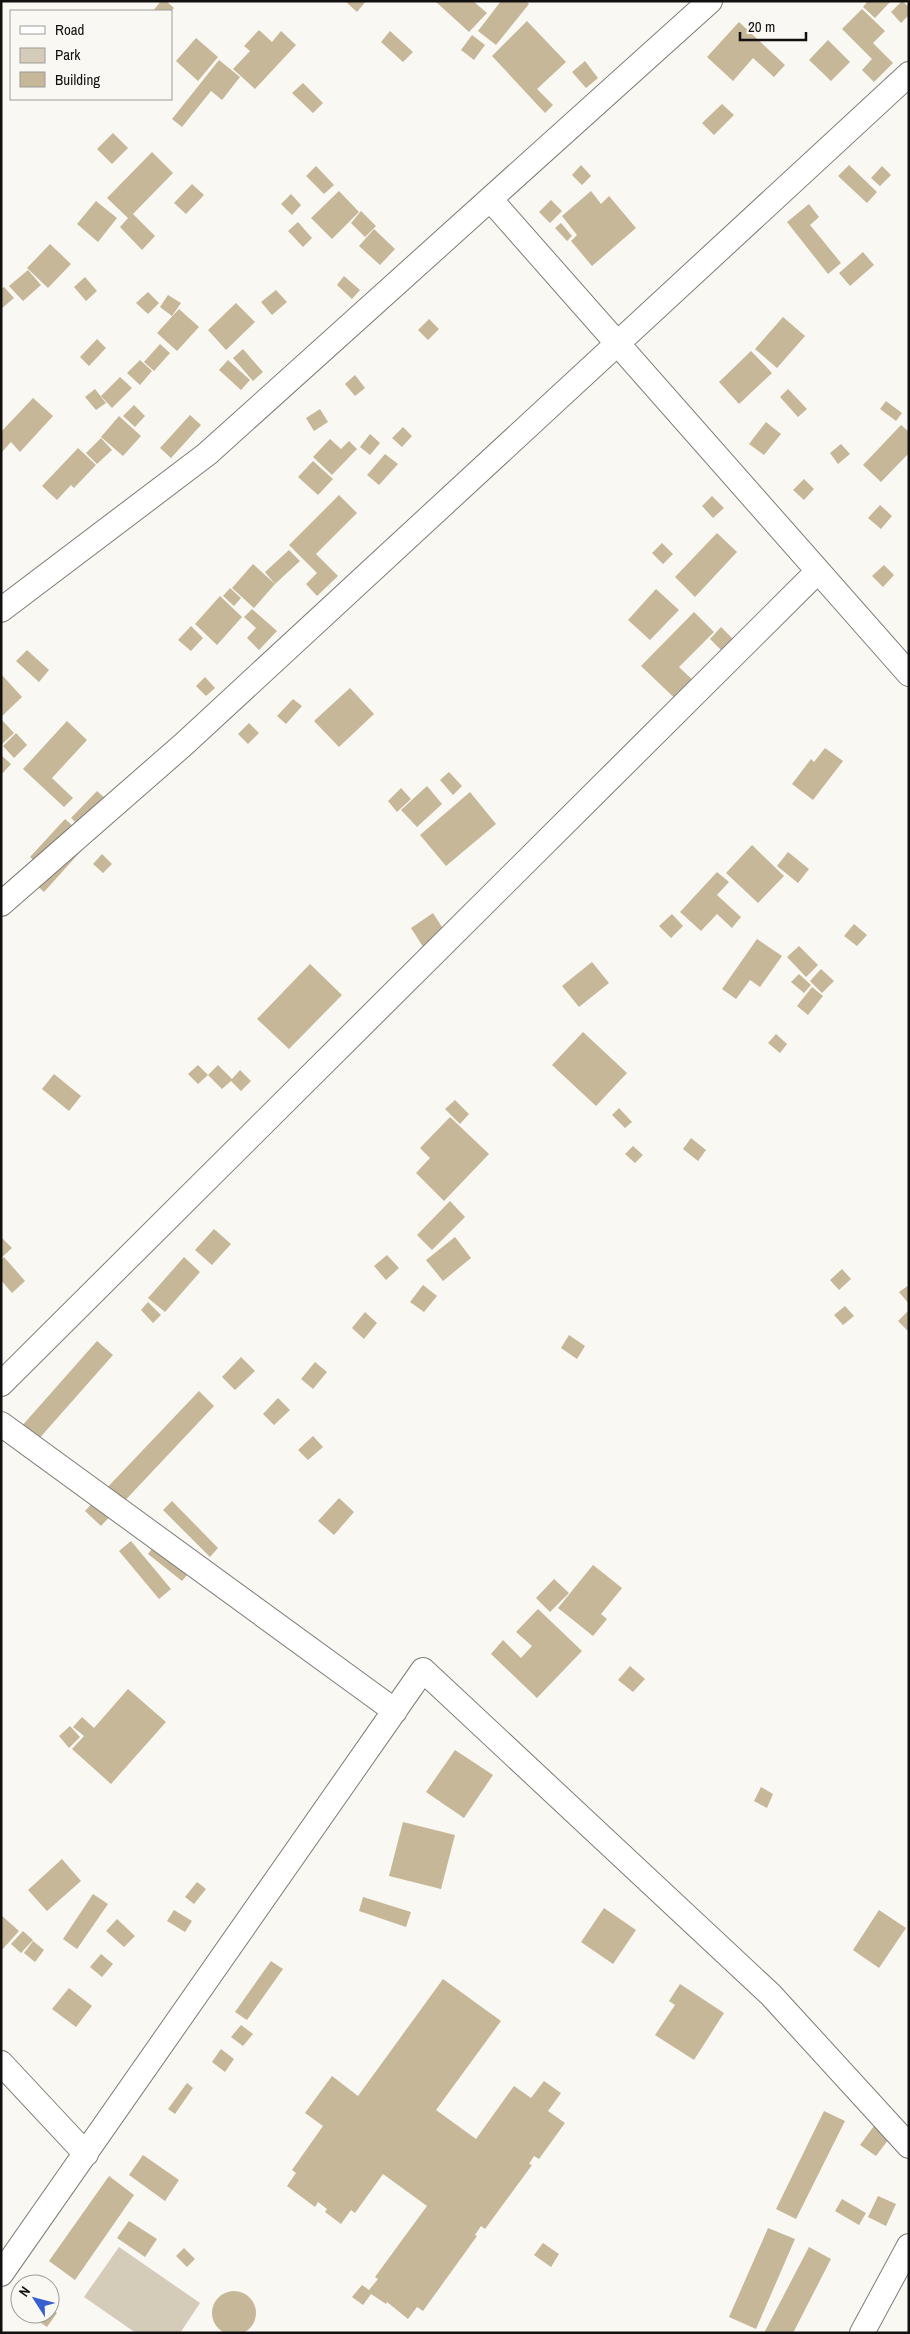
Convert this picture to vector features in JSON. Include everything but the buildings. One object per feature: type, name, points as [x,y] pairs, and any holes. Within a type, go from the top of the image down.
[{"type":"street","points":[[1,610],[207,454],[710,1]]},
{"type":"street","points":[[1,904],[191,738],[616,342],[909,74]]},
{"type":"street","points":[[490,199],[909,674]]},
{"type":"street","points":[[1,1384],[818,572]]},
{"type":"street","points":[[1,1424],[395,1711]]},
{"type":"street","points":[[3,2268],[86,2154],[423,1670],[771,1995],[909,2146]]},
{"type":"street","points":[[1,2062],[86,2154]]},
{"type":"street","points":[[862,2333],[907,2255]]},
{"type":"green space","points":[[119,2247],[200,2303],[180,2333],[136,2333],[84,2297]]}]
